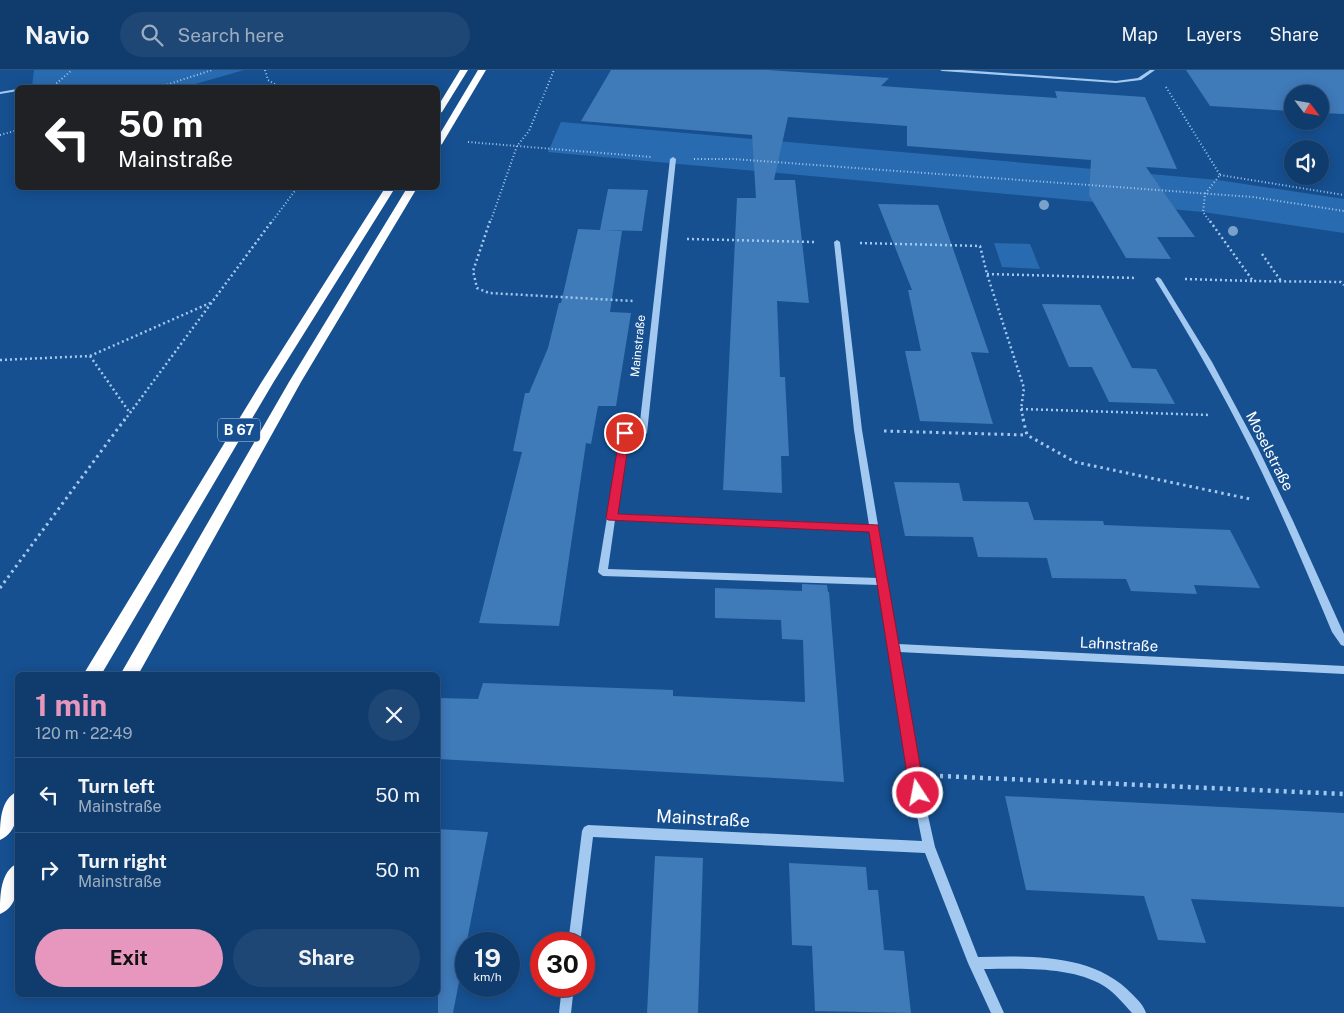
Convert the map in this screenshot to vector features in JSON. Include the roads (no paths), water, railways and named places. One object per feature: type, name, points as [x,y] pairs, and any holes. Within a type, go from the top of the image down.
[{"type":"highway","points":[[440,109],[464,70]]},
{"type":"highway","points":[[440,141],[482,70]]},
{"type":"highway","name":"B 67","points":[[94,672],[267,383],[389,190]]},
{"type":"highway","name":"B 67","points":[[131,672],[295,382],[411,190]]},
{"type":"highway","points":[[0,830],[15,805]]},
{"type":"highway","points":[[0,904],[15,878]]},
{"type":"street","points":[[942,70],[1116,82],[1139,78],[1153,71]]},
{"type":"street","points":[[0,93],[15,90]]},
{"type":"street","name":"Mainstraße","points":[[672,159],[643,433],[625,433],[603,572],[883,582]]},
{"type":"street","points":[[837,242],[858,430],[914,775],[929,847],[974,964],[998,1013]]},
{"type":"street","name":"Moselstraße","points":[[1158,279],[1219,381],[1237,416],[1282,506],[1344,642]]},
{"type":"street","points":[[612,518],[874,528]]},
{"type":"street","name":"Lahnstraße","points":[[894,648],[1344,670]]},
{"type":"street","name":"Mainstraße","points":[[576,932],[588,832],[929,847]]},
{"type":"street","points":[[565,1013],[567,997]]},
{"type":"lane","points":[[974,964],[1026,963],[1070,968],[1107,981],[1124,994],[1140,1013]]}]
